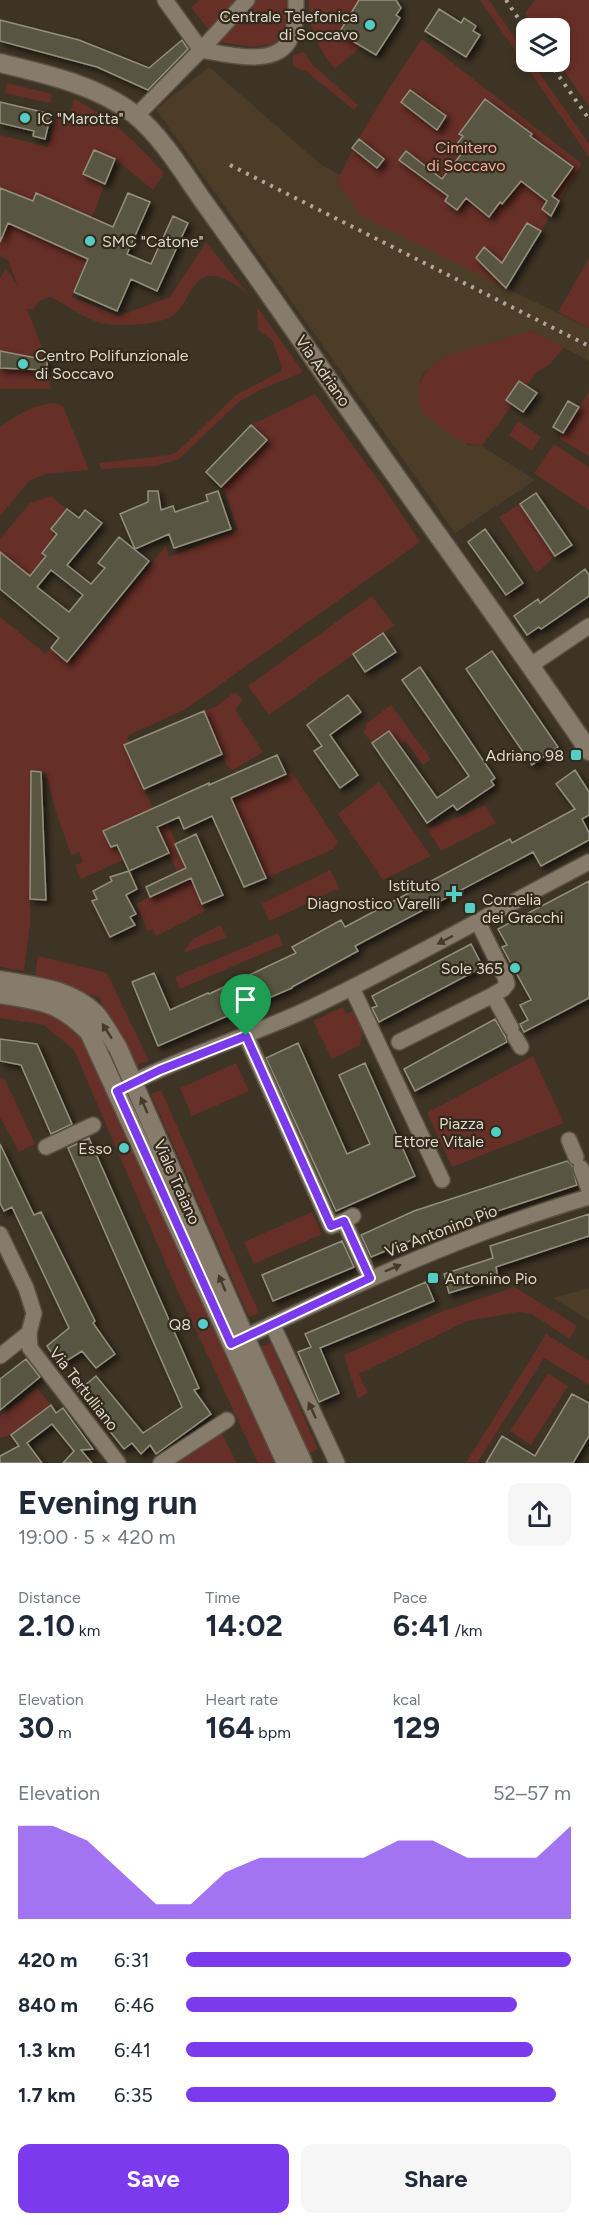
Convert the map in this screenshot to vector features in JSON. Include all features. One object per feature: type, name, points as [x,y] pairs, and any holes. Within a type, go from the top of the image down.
[{"type":"main road","name":"Via Adriano","points":[[0,63],[90,89],[112,99],[136,116],[159,141],[531,665],[589,751]]},
{"type":"main road","name":"Viale Traiano","points":[[0,980],[53,989],[80,1000],[96,1015],[118,1048],[134,1082],[238,1340]]},
{"type":"main road","name":"Viale Traiano","points":[[0,994],[37,1000],[60,1008],[75,1018],[89,1032],[295,1458]]},
{"type":"main road","points":[[117,1091],[134,1082]]},
{"type":"street","points":[[165,0],[201,50],[264,58],[280,50],[292,36],[296,0]]},
{"type":"street","points":[[136,116],[247,0]]},
{"type":"street","points":[[531,665],[589,626]]},
{"type":"street","points":[[134,1082],[246,1036],[352,988],[589,862]]},
{"type":"street","points":[[399,1042],[493,995],[507,984],[478,922]]},
{"type":"street","points":[[352,988],[442,1180]]},
{"type":"street","points":[[493,995],[516,1037]]},
{"type":"street","points":[[246,1036],[331,1226],[349,1219],[370,1278]]},
{"type":"street","points":[[46,1147],[93,1125]]},
{"type":"street","points":[[569,1140],[589,1190]]},
{"type":"street","name":"Via Antonino Pio","points":[[238,1340],[370,1278],[459,1240],[589,1197]]},
{"type":"street","name":"Via Tertulliano","points":[[0,1234],[26,1288],[34,1313],[29,1332],[30,1348],[118,1463]]},
{"type":"street","points":[[272,1324],[337,1463]]},
{"type":"street","points":[[0,1356],[29,1332]]},
{"type":"street","points":[[161,1463],[227,1420]]},
{"type":"shaded area","points":[[209,67],[320,164],[340,175],[337,183],[506,288],[589,328],[589,361],[532,331],[434,364],[424,373],[420,382],[468,445],[482,446],[535,480],[455,533],[156,109]]},
{"type":"shaded area","points":[[589,1288],[589,1320],[553,1298]]},
{"type":"green space","points":[[200,0],[240,0],[211,33],[191,7]]},
{"type":"green space","points":[[254,0],[288,0],[285,27],[276,43],[255,47],[219,42]]},
{"type":"green space","points":[[308,0],[359,0],[340,33],[361,47],[335,69],[315,37]]},
{"type":"green space","points":[[480,0],[489,0],[516,39],[516,52]]},
{"type":"green space","points":[[535,0],[589,0],[589,107],[565,72],[570,72],[570,18],[528,18],[525,13]]},
{"type":"green space","name":"Cimitero di Soccavo","points":[[422,39],[582,164],[506,288],[360,215],[337,182],[366,126]]},
{"type":"green space","points":[[303,52],[313,65],[358,105],[354,110],[307,72],[293,66],[293,55]]},
{"type":"green space","points":[[530,72],[539,72],[589,144],[589,157]]},
{"type":"green space","points":[[7,83],[52,94],[50,103],[5,93]]},
{"type":"green space","points":[[74,99],[101,115],[123,132],[164,173],[153,190],[115,159],[94,150],[83,174],[105,184],[92,217],[36,193],[21,229],[88,259],[72,297],[119,316],[170,297],[206,242],[247,293],[227,280],[213,276],[202,278],[174,315],[157,322],[129,325],[95,321],[50,297],[40,301],[33,309],[27,309],[47,360],[0,351],[0,278],[6,268],[18,286],[8,260],[0,256],[0,223],[7,225],[19,195],[0,188],[0,135],[48,147],[57,110],[70,114]]},
{"type":"green space","points":[[589,258],[589,328],[558,312]]},
{"type":"green space","points":[[257,307],[303,372],[240,401],[179,459],[156,466],[101,469],[99,463],[170,455],[177,452],[236,395],[281,371],[282,367],[272,340],[258,330]]},
{"type":"green space","points":[[532,331],[564,347],[550,364],[537,372],[482,446],[454,437],[424,413],[418,399],[419,390],[428,369],[436,362],[458,352]]},
{"type":"green space","points":[[0,368],[47,370],[51,389],[0,389]]},
{"type":"green space","points":[[589,391],[589,456],[560,439]]},
{"type":"green space","points":[[315,394],[384,488],[420,542],[186,709],[127,736],[130,743],[125,746],[153,809],[103,831],[110,847],[167,822],[205,911],[156,936],[153,929],[148,931],[136,904],[182,882],[163,842],[81,879],[75,865],[83,862],[79,852],[71,855],[56,812],[46,773],[31,771],[30,925],[24,971],[0,967],[0,617],[46,654],[51,648],[69,663],[166,546],[169,557],[238,530],[225,492],[221,487],[267,441],[251,425]]},
{"type":"green space","points":[[53,403],[63,406],[89,470],[45,474],[29,481],[0,516],[0,427],[34,407]]},
{"type":"green space","points":[[518,421],[541,437],[532,451],[509,435]]},
{"type":"green space","points":[[554,444],[589,467],[589,510],[534,473]]},
{"type":"green space","points":[[51,496],[67,509],[51,529],[57,534],[42,552],[46,556],[30,576],[0,552],[0,539],[30,503]]},
{"type":"green space","points":[[520,504],[555,556],[537,573],[499,517]]},
{"type":"green space","points":[[372,596],[394,625],[269,715],[248,686]]},
{"type":"green space","points":[[235,692],[243,700],[235,710],[263,752],[233,770],[227,766],[204,711],[215,707]]},
{"type":"green space","points":[[391,705],[431,759],[423,765],[406,741],[399,745],[390,731],[372,743],[364,733],[367,723]]},
{"type":"green space","points":[[292,772],[338,842],[334,849],[266,878],[231,798]]},
{"type":"green space","points":[[379,782],[431,856],[383,880],[338,814]]},
{"type":"green space","points":[[485,805],[496,823],[441,851],[427,829]]},
{"type":"green space","points":[[330,870],[339,888],[270,921],[261,904]]},
{"type":"green space","points":[[221,925],[226,938],[183,953],[193,939]]},
{"type":"green space","points":[[278,933],[283,945],[180,989],[175,977]]},
{"type":"green space","points":[[38,956],[107,973],[149,1061],[133,1066],[99,997],[35,978]]},
{"type":"green space","points":[[0,1002],[51,1010],[85,1039],[276,1463],[258,1463],[178,1292],[74,1050],[44,1025],[0,1018]]},
{"type":"green space","points":[[343,1007],[347,1014],[355,1009],[364,1026],[360,1045],[332,1059],[313,1021]]},
{"type":"green space","points":[[533,1056],[564,1123],[452,1167],[427,1113]]},
{"type":"green space","points":[[236,1063],[249,1091],[192,1116],[180,1088]]},
{"type":"green space","points":[[0,1079],[5,1080],[35,1144],[19,1152],[0,1117]]},
{"type":"green space","points":[[161,1090],[259,1313],[249,1317],[151,1094]]},
{"type":"green space","points":[[312,1212],[322,1234],[254,1264],[244,1242]]},
{"type":"green space","points":[[515,1287],[577,1326],[570,1339],[532,1314],[518,1312],[467,1321],[359,1374],[368,1393],[358,1399],[344,1355],[438,1313]]},
{"type":"green space","points":[[546,1334],[589,1361],[589,1385],[544,1358],[477,1463],[466,1463]]},
{"type":"green space","points":[[271,1343],[318,1449],[308,1454],[260,1347]]},
{"type":"green space","points":[[548,1373],[568,1386],[531,1445],[510,1431]]},
{"type":"green space","points":[[37,1388],[51,1405],[11,1435],[0,1438],[0,1416]]},
{"type":"green space","points":[[221,1432],[237,1463],[174,1463]]},
{"type":"building","name":"Centrale Telefonica di Soccavo","points":[[359,0],[396,0],[401,8],[396,15],[400,18],[376,55],[339,33]]},
{"type":"building","points":[[439,9],[461,23],[464,18],[476,26],[473,31],[480,35],[466,57],[425,31]]},
{"type":"building","points":[[0,20],[79,40],[149,68],[182,40],[188,49],[148,90],[97,67],[0,41]]},
{"type":"building","points":[[410,90],[446,116],[437,130],[401,102]]},
{"type":"building","points":[[485,99],[573,167],[552,196],[559,201],[551,216],[542,209],[547,201],[521,181],[489,217],[466,198],[457,210],[445,201],[448,196],[399,160],[406,151],[442,179],[462,153],[454,148],[463,136],[459,134]]},
{"type":"building","name":"IC \"Marotta\"","points":[[0,102],[51,114],[45,139],[33,136],[34,131],[0,123]]},
{"type":"building","points":[[359,139],[384,159],[377,168],[352,148]]},
{"type":"building","points":[[94,150],[115,159],[105,184],[83,174]]},
{"type":"building","name":"SMC \"Catone\"","points":[[0,188],[33,201],[36,193],[113,227],[128,193],[150,202],[127,254],[151,264],[173,216],[188,223],[157,291],[131,279],[117,311],[74,292],[88,259],[8,223],[0,242]]},
{"type":"building","points":[[527,223],[541,231],[506,288],[476,258],[484,247],[502,263]]},
{"type":"building","name":"Centro Polifunzionale di Soccavo","points":[[0,351],[47,360],[47,370],[0,368]]},
{"type":"building","points":[[519,381],[537,393],[523,412],[506,400]]},
{"type":"building","points":[[568,401],[579,407],[563,433],[553,427]]},
{"type":"building","points":[[251,425],[267,440],[221,487],[206,472]]},
{"type":"building","points":[[148,491],[158,491],[161,510],[173,506],[175,512],[208,501],[206,495],[218,491],[231,529],[174,548],[169,534],[135,549],[120,514],[148,502]]},
{"type":"building","points":[[536,493],[572,545],[555,556],[520,504]]},
{"type":"building","points":[[67,509],[79,518],[85,510],[102,523],[67,565],[91,584],[105,568],[98,563],[119,537],[149,561],[67,662],[51,648],[59,638],[0,589],[0,552],[30,576],[46,556],[42,553],[57,534],[51,529]],"holes":[[[51,570],[83,595],[69,612],[37,587]]]},
{"type":"building","points":[[485,529],[523,583],[506,595],[468,542]]},
{"type":"building","points":[[585,569],[589,575],[589,596],[541,629],[539,627],[527,635],[514,616],[538,599],[540,603]]},
{"type":"building","points":[[383,633],[396,652],[365,672],[353,654]]},
{"type":"building","points":[[492,651],[558,747],[532,765],[466,669]]},
{"type":"building","points":[[420,667],[495,778],[491,781],[494,785],[457,810],[453,805],[427,823],[372,743],[389,731],[437,798],[469,776],[402,680]]},
{"type":"building","points":[[348,695],[361,712],[330,735],[358,775],[340,788],[314,751],[322,746],[307,725]]},
{"type":"building","points":[[204,711],[222,754],[144,789],[124,745]]},
{"type":"building","points":[[277,755],[286,774],[231,798],[266,878],[244,887],[212,816],[184,829],[179,817],[157,827],[169,853],[129,871],[117,845],[111,847],[103,831],[209,783],[209,785]]},
{"type":"building","points":[[575,770],[589,792],[589,815],[582,819],[589,833],[589,840],[541,866],[533,852],[355,946],[358,951],[292,988],[158,1046],[132,982],[154,973],[170,1010],[296,953],[292,947],[341,920],[345,927],[510,839],[512,843],[575,809],[556,784]]},
{"type":"building","points":[[31,771],[41,772],[46,900],[30,899]]},
{"type":"building","points":[[196,834],[223,895],[202,904],[191,878],[150,897],[146,887],[186,868],[175,844]]},
{"type":"building","points":[[129,871],[137,889],[126,895],[136,914],[130,917],[135,925],[110,937],[92,901],[97,899],[93,891],[112,881],[110,877]]},
{"type":"building","points":[[589,881],[589,998],[524,1032],[520,1024],[528,1020],[520,1005],[531,1000],[502,947],[507,945],[498,929]]},
{"type":"building","points":[[471,944],[483,967],[379,1022],[372,1008],[377,1006],[372,996]]},
{"type":"building","points":[[495,1019],[507,1042],[415,1091],[404,1069]]},
{"type":"building","points":[[0,1039],[37,1044],[72,1124],[51,1134],[21,1065],[0,1061]]},
{"type":"building","points":[[298,1043],[347,1154],[370,1144],[339,1075],[365,1063],[415,1176],[336,1211],[266,1058]]},
{"type":"building","points":[[89,1138],[199,1388],[194,1390],[211,1414],[156,1454],[150,1445],[141,1454],[132,1443],[124,1449],[78,1391],[96,1376],[143,1433],[182,1407],[68,1148]]},
{"type":"building","points":[[0,1144],[34,1215],[41,1212],[95,1321],[93,1323],[115,1354],[96,1368],[82,1351],[60,1365],[47,1346],[69,1328],[12,1207],[4,1211],[0,1203]]},
{"type":"building","points":[[567,1161],[572,1165],[577,1185],[424,1235],[371,1257],[361,1235],[414,1211]]},
{"type":"building","points":[[589,1214],[589,1236],[496,1267],[498,1278],[449,1293],[444,1274],[493,1258],[490,1246]]},
{"type":"building","points":[[342,1241],[354,1267],[273,1301],[262,1275]]},
{"type":"building","points":[[426,1282],[434,1301],[320,1348],[339,1393],[319,1402],[298,1352],[311,1347],[305,1334]]},
{"type":"building","points":[[26,1359],[40,1377],[0,1410],[0,1379]]},
{"type":"building","points":[[572,1394],[589,1403],[589,1436],[573,1463],[486,1463],[502,1436],[535,1456]]},
{"type":"building","points":[[51,1405],[56,1413],[63,1408],[93,1449],[81,1450],[92,1463],[63,1463],[74,1451],[52,1424],[27,1443],[42,1463],[0,1463],[0,1456],[19,1446],[11,1435]]},
{"type":"railway","points":[[506,0],[518,18]]},
{"type":"railway","points":[[556,72],[589,119]]},
{"type":"railway","points":[[230,165],[589,346]]},
{"type":"place","name":"Centrale Telefonica di Soccavo","points":[[370,25]]},
{"type":"place","name":"IC \"Marotta\"","points":[[25,118]]},
{"type":"place","name":"SMC \"Catone\"","points":[[90,241]]},
{"type":"place","name":"Centro Polifunzionale di Soccavo","points":[[23,364]]},
{"type":"place","name":"Adriano 98","points":[[576,755]]},
{"type":"place","name":"Istituto Diagnostico Varelli","points":[[454,894]]},
{"type":"place","name":"Cornelia dei Gracchi","points":[[470,908]]},
{"type":"place","name":"Sole 365","points":[[515,968]]},
{"type":"place","name":"Piazza Ettore Vitale","points":[[496,1132]]},
{"type":"place","name":"Esso","points":[[124,1148]]},
{"type":"place","name":"Antonino Pio","points":[[433,1278]]},
{"type":"place","name":"Q8","points":[[203,1324]]},
{"type":"route","points":[[246,1036],[331,1226],[344,1221],[370,1278],[231,1344],[117,1091],[160,1070],[246,1036]]}]
